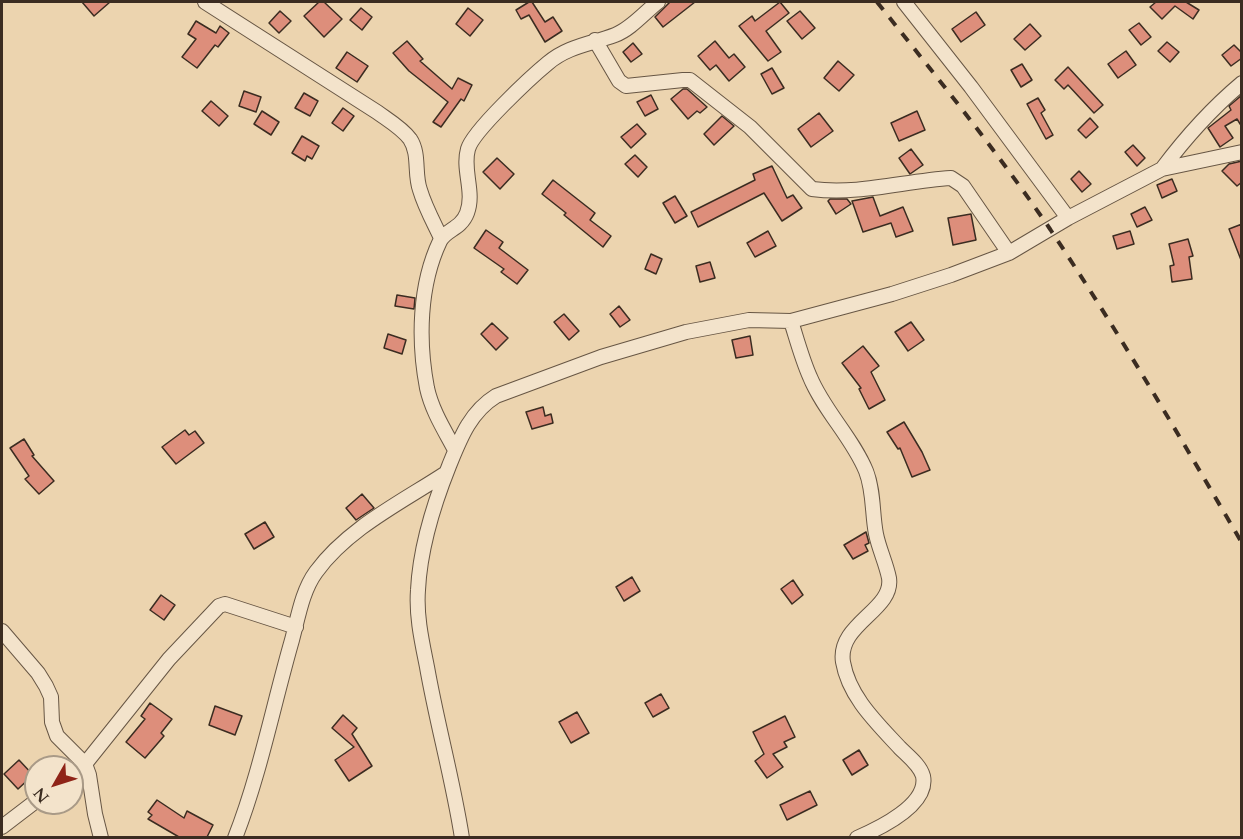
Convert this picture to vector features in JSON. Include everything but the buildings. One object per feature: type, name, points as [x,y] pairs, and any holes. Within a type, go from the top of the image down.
[{"type":"street","points":[[205,2],[377,112],[404,132],[411,140],[415,151],[420,190],[441,238]]},
{"type":"street","points":[[455,450],[438,418],[428,389],[421,305],[426,281],[441,238],[459,226],[467,214],[470,201],[468,149],[479,132],[549,62],[581,44],[615,35],[658,2]]},
{"type":"street","points":[[904,2],[971,87],[1068,218]]},
{"type":"street","points":[[595,40],[619,81],[626,86],[683,80],[696,84],[750,127],[812,189],[860,191],[910,182],[951,178],[957,180],[1009,253]]},
{"type":"street","points":[[1162,169],[1186,136],[1218,103],[1242,83]]},
{"type":"street","points":[[462,837],[435,716],[419,625],[417,592],[427,530],[446,473],[474,414],[483,404],[496,396],[601,357],[686,332],[749,320],[791,321],[892,294],[1009,253],[1068,218],[1162,169],[1242,152]]},
{"type":"street","points":[[791,321],[810,378],[866,472],[876,534],[889,580],[889,589],[883,598],[846,639],[842,659],[845,674],[854,694],[871,717],[916,765],[923,778],[921,791],[910,806],[889,822],[857,837]]},
{"type":"street","points":[[235,837],[260,764],[296,627],[309,585],[316,572],[336,551],[374,520],[446,473]]},
{"type":"street","points":[[85,764],[169,659],[219,606],[225,604],[296,627]]},
{"type":"street","points":[[2,631],[38,673],[46,686],[51,697],[52,722],[57,736],[85,764],[100,837]]},
{"type":"street","points":[[2,827],[24,810]]},
{"type":"railway","points":[[877,2],[987,142],[1050,229],[1124,345],[1242,543]]}]
